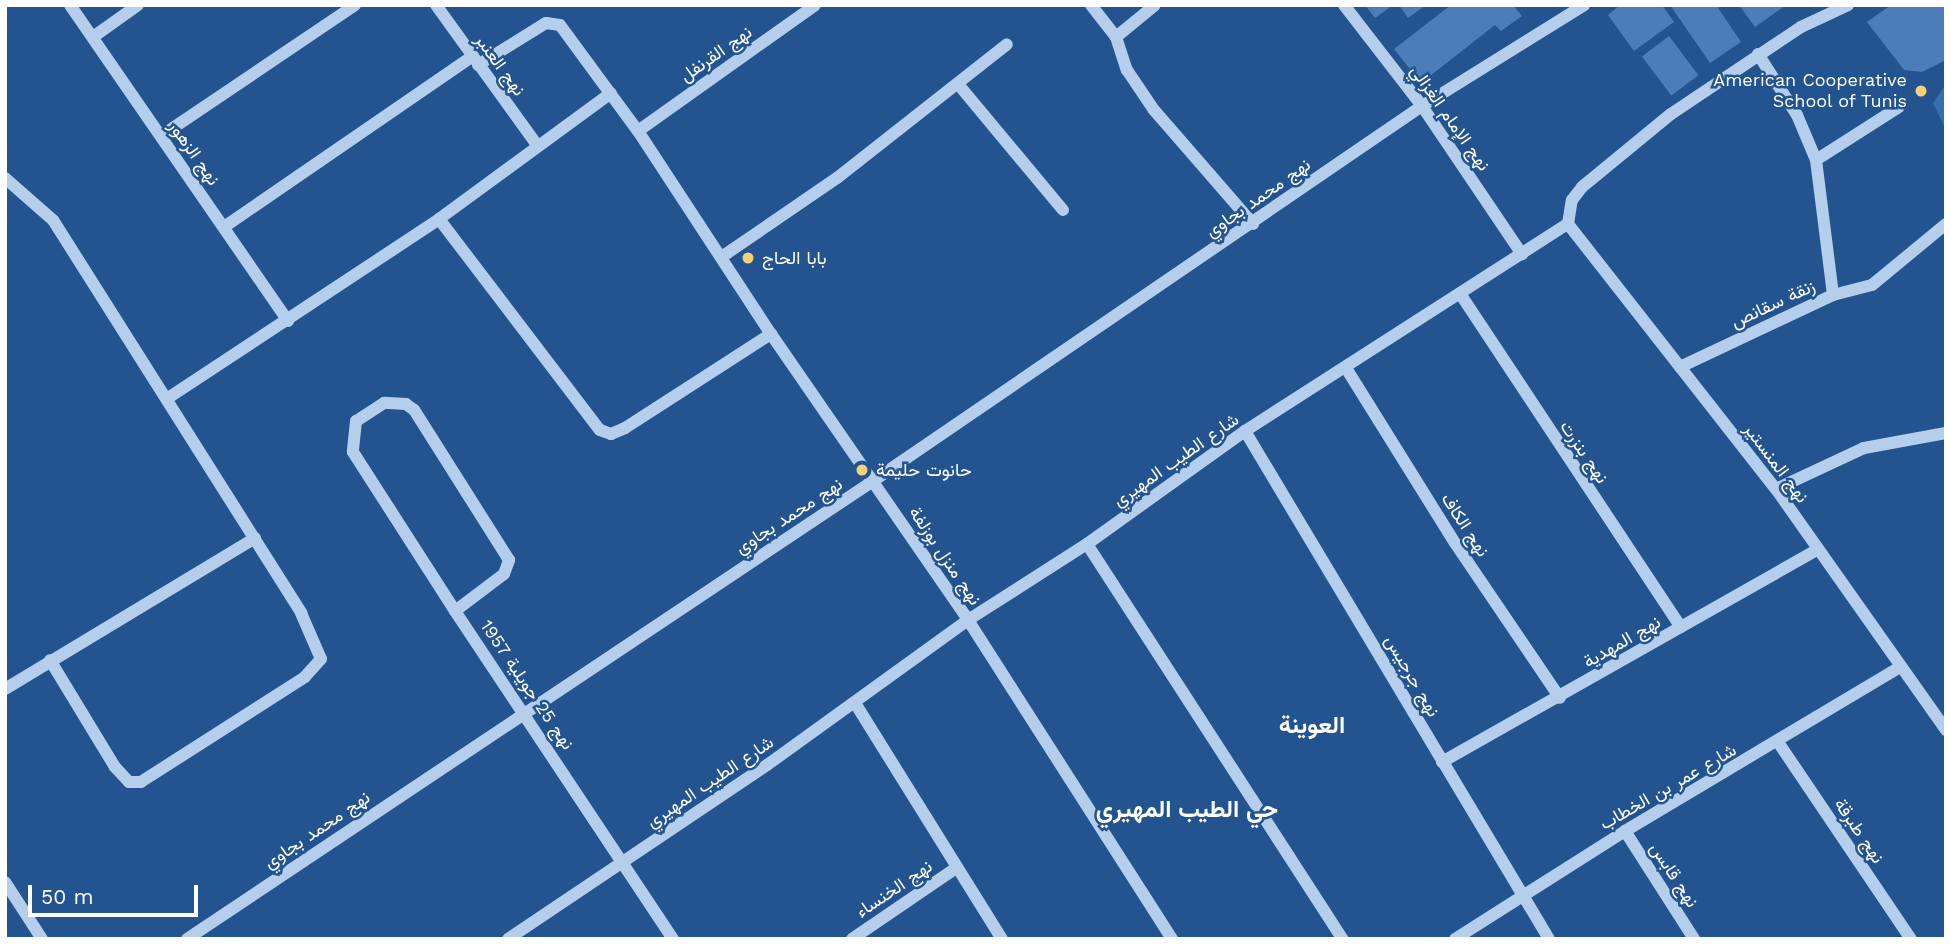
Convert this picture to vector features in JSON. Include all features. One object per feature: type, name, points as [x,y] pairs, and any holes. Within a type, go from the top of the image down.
[{"type":"street","name":"نهج الزهور","points":[[70,5],[288,321]]},
{"type":"street","points":[[93,37],[138,5]]},
{"type":"street","points":[[161,136],[355,5]]},
{"type":"street","name":"نهج العنبر","points":[[436,5],[537,145]]},
{"type":"street","name":"نهج القرنفل","points":[[638,131],[815,5]]},
{"type":"street","points":[[1091,5],[1116,37],[1127,70],[1154,110],[1253,224]]},
{"type":"street","points":[[1116,37],[1155,5]]},
{"type":"street","name":"نهج الإمام الغزالي","points":[[1344,5],[1422,106],[1522,254]]},
{"type":"street","name":"نهج محمد بجاوي","points":[[187,939],[873,481],[1253,224],[1422,106],[1584,5]]},
{"type":"street","points":[[1568,225],[1572,200],[1582,187],[1671,114],[1758,54],[1848,5]]},
{"type":"street","name":"نهج منزل بوزلفة","points":[[475,61],[553,22],[611,93],[723,256],[771,334],[968,620],[1172,939]]},
{"type":"street","points":[[723,256],[837,178],[1007,44]]},
{"type":"street","points":[[1758,54],[1797,115],[1816,160],[1833,295]]},
{"type":"street","points":[[224,227],[475,61]]},
{"type":"street","points":[[958,84],[1063,210]]},
{"type":"street","points":[[168,398],[439,219],[611,93]]},
{"type":"street","points":[[1816,160],[1899,107]]},
{"type":"street","points":[[5,178],[53,220],[255,538],[315,641],[321,659],[317,669],[141,782],[129,782],[50,660]]},
{"type":"street","points":[[439,219],[600,430],[611,434],[625,428],[771,334]]},
{"type":"street","name":"زنقة سقانص","points":[[1680,367],[1833,295],[1872,285],[1946,224]]},
{"type":"street","name":"شارع الطيب المهيري","points":[[508,939],[855,703],[968,620],[1087,544],[1245,431],[1568,225]]},
{"type":"street","name":"نهج المنستير","points":[[1568,225],[1776,489],[1946,730]]},
{"type":"street","name":"نهج بنزرت","points":[[1461,295],[1681,627]]},
{"type":"street","name":"نهج الكاف","points":[[1346,368],[1455,543],[1560,698]]},
{"type":"street","name":"نهج 25 جويلية 1957","points":[[455,611],[504,574],[509,566],[506,554],[406,404],[384,402],[356,421],[354,452],[455,611],[526,711],[673,939]]},
{"type":"street","name":"نهج جرجيس","points":[[1245,431],[1549,939]]},
{"type":"street","points":[[1776,489],[1864,448],[1945,436]]},
{"type":"street","points":[[5,689],[255,538]]},
{"type":"street","points":[[1087,544],[1343,939]]},
{"type":"street","name":"نهج المهدية","points":[[1442,762],[1560,698],[1818,549]]},
{"type":"street","name":"شارع عمر بن الخطاب","points":[[1455,939],[1625,831],[1779,742],[1900,667]]},
{"type":"street","points":[[855,703],[1002,939]]},
{"type":"street","name":"نهج طبرقة","points":[[1779,742],[1911,939]]},
{"type":"street","name":"نهج قابس","points":[[1625,831],[1694,939]]},
{"type":"street","name":"نهج الخنساء","points":[[852,939],[957,869]]},
{"type":"street","points":[[5,882],[42,939]]},
{"type":"shaded area","points":[[1946,84],[1946,130],[1933,103]]},
{"type":"building","points":[[1365,5],[1393,5],[1375,18]]},
{"type":"building","points":[[1399,5],[1426,5],[1408,18]]},
{"type":"building","points":[[1451,5],[1513,5],[1522,16],[1501,31],[1495,25],[1421,83],[1394,49]]},
{"type":"building","points":[[1620,5],[1662,5],[1674,22],[1634,51],[1608,15]]},
{"type":"building","points":[[1670,5],[1723,5],[1718,8],[1741,42],[1710,63]]},
{"type":"building","points":[[1739,5],[1786,5],[1755,27]]},
{"type":"building","points":[[1891,5],[1946,5],[1946,60],[1922,72],[1904,70],[1867,22]]},
{"type":"building","points":[[1669,36],[1698,75],[1671,96],[1642,56]]},
{"type":"place","name":"American Cooperative School of Tunis","points":[[1921,91]]},
{"type":"place","name":"بابا الحاج","points":[[748,258]]},
{"type":"place","name":"حانوت حليمة","points":[[862,470]]},
{"type":"district","name":"العوينة","points":[[1312,726]]},
{"type":"district","name":"حي الطيب المهيري","points":[[1187,810]]}]
